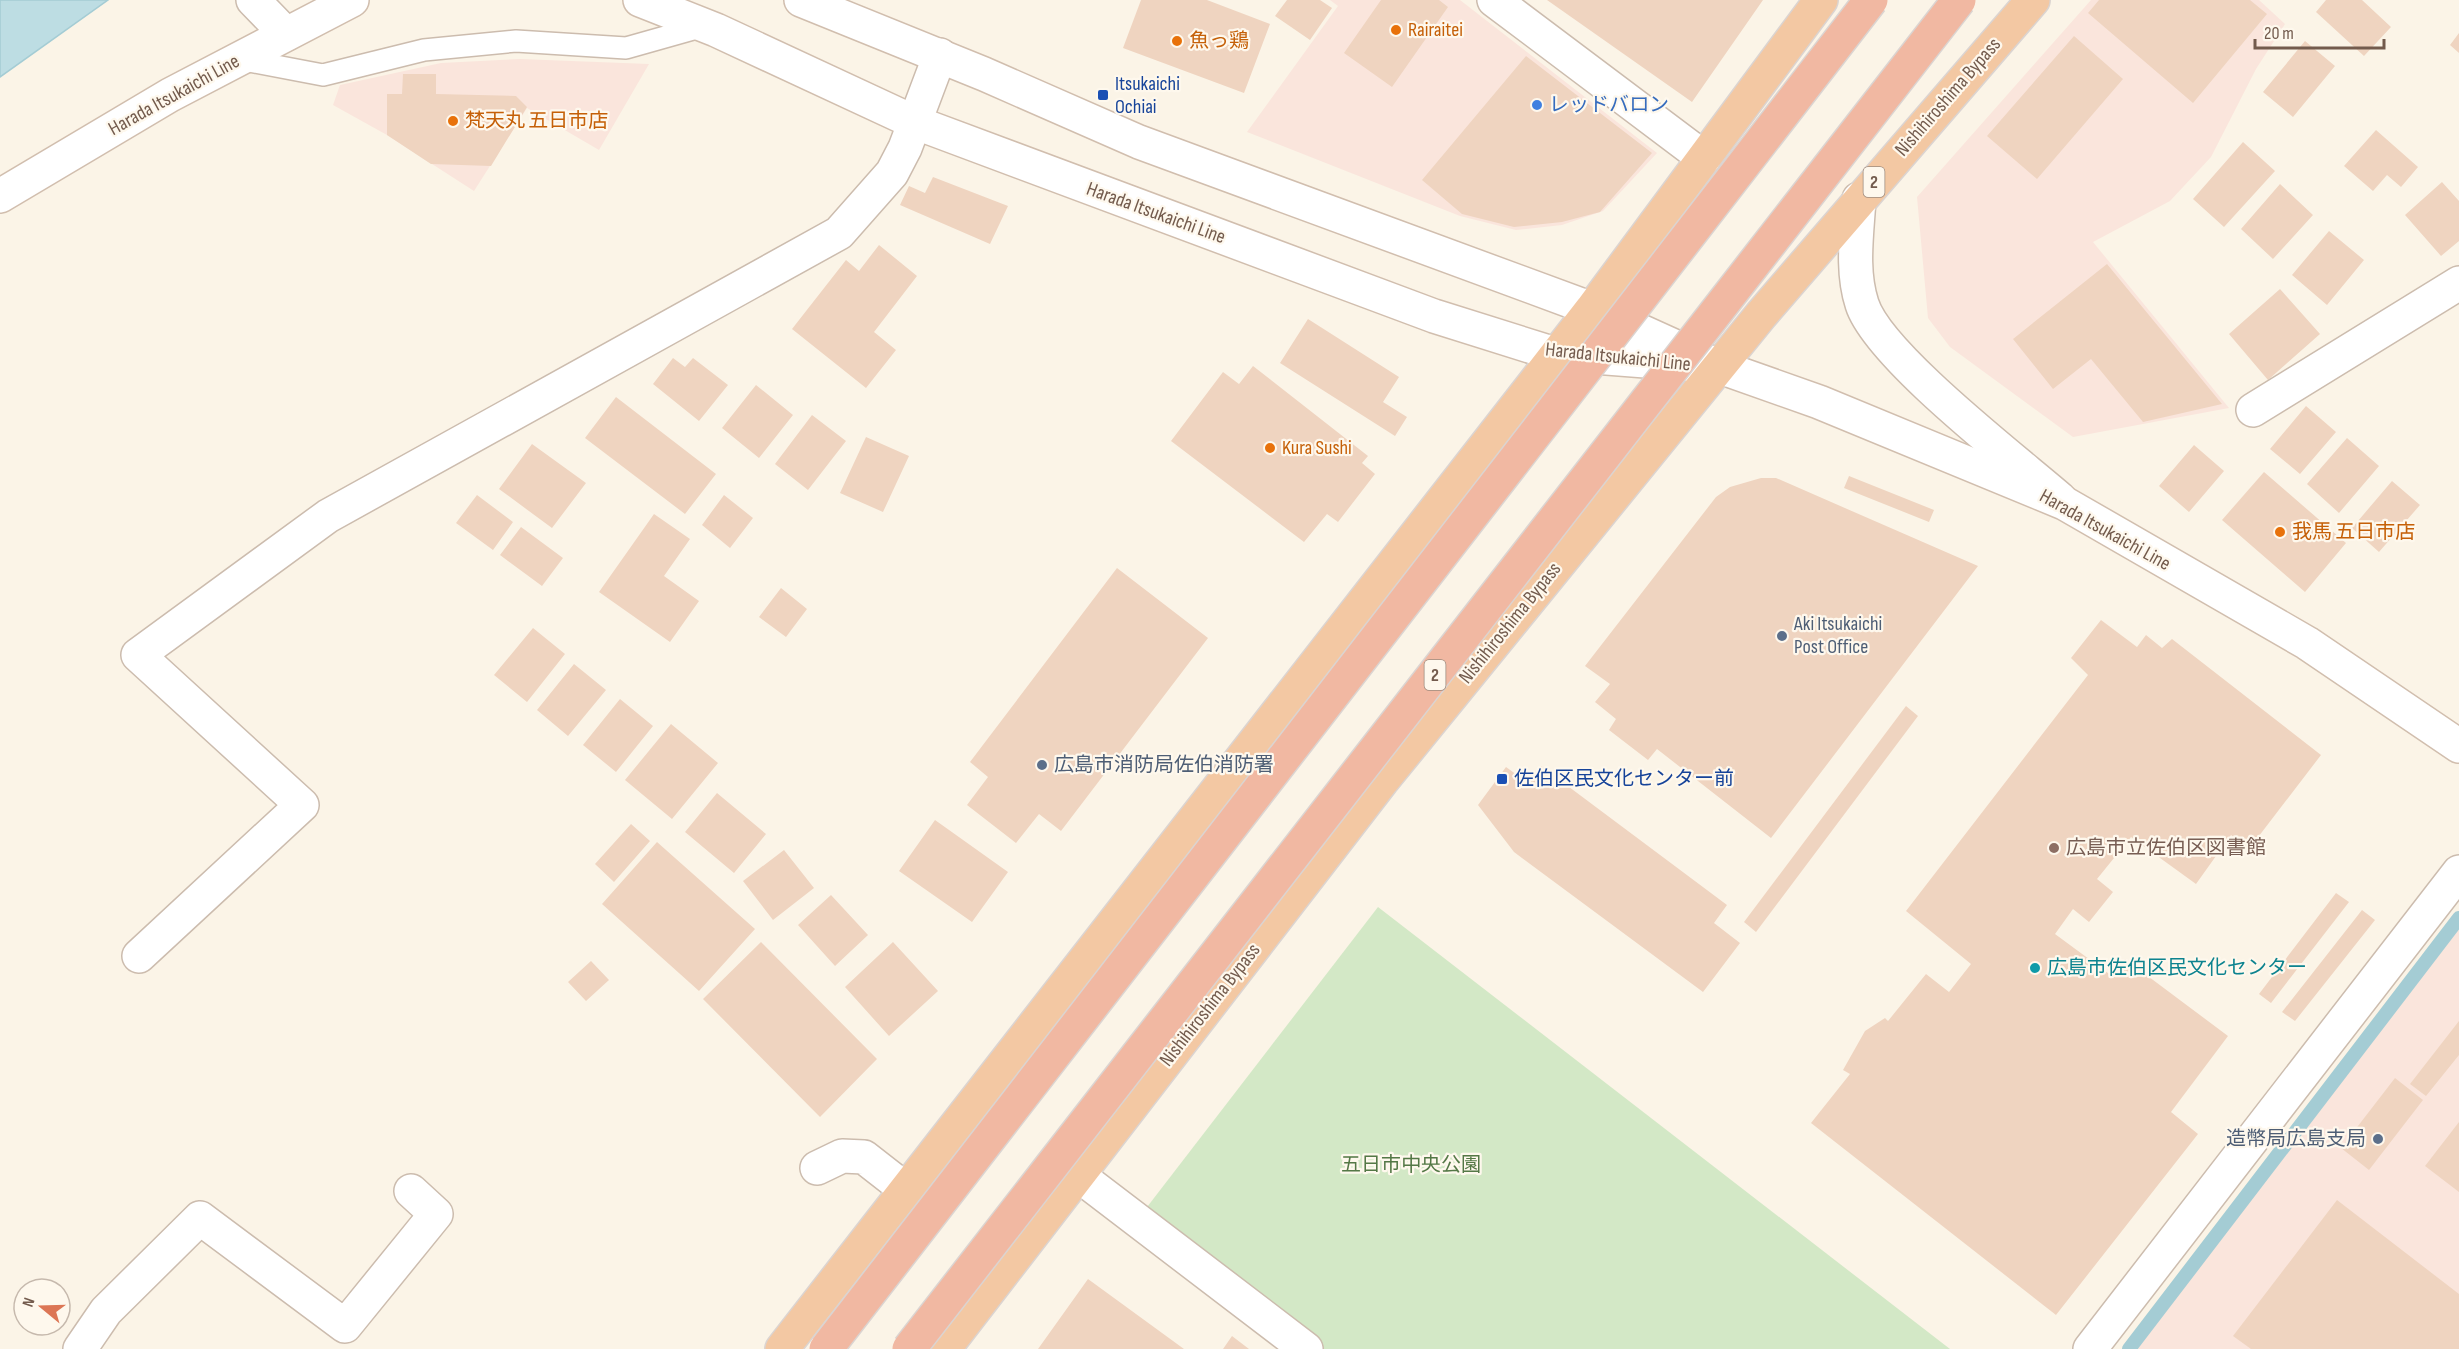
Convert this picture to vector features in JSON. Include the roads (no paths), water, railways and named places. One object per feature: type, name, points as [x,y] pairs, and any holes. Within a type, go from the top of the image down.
[{"type":"highway","points":[[782,1349],[1592,309],[1821,0]]},
{"type":"highway","points":[[826,1349],[1871,0]]},
{"type":"highway","name":"Nishihiroshima Bypass","points":[[909,1349],[1959,0]]},
{"type":"highway","name":"Nishihiroshima Bypass","points":[[944,1349],[1382,781],[1859,199],[2033,0]]},
{"type":"street","name":"Harada Itsukaichi Line","points":[[0,196],[170,95],[352,0]]},
{"type":"street","name":"Harada Itsukaichi Line","points":[[640,0],[704,26],[914,122],[1434,316],[1555,354],[1720,367],[1830,406],[2064,503],[2307,644],[2459,746]]},
{"type":"street","points":[[801,0],[940,55],[1139,142],[1592,309],[1720,367]]},
{"type":"street","points":[[1494,0],[1704,158]]},
{"type":"street","points":[[258,5],[286,34]]},
{"type":"street","points":[[139,956],[302,806],[138,656],[328,516],[839,233],[892,173],[940,55]]},
{"type":"street","points":[[1859,199],[1855,274],[1863,306],[1877,330],[1893,350],[1916,372],[2064,503]]},
{"type":"street","points":[[2253,410],[2459,284]]},
{"type":"street","points":[[2090,1349],[2459,872]]},
{"type":"street","points":[[817,1168],[842,1156],[864,1157],[905,1189]]},
{"type":"street","points":[[1078,1175],[1306,1349]]},
{"type":"street","points":[[80,1349],[106,1311],[200,1218],[345,1326],[436,1214],[411,1191]]},
{"type":"lane","points":[[240,59],[323,75],[424,50],[516,41],[626,48],[704,26]]},
{"type":"water","points":[[0,0],[108,0],[0,77]]},
{"type":"waterway","points":[[2129,1349],[2459,918]]},
{"type":"place","name":"Rairaitei","points":[[1396,30]]},
{"type":"place","name":"魚っ鶏","points":[[1177,41]]},
{"type":"place","name":"Itsukaichi Ochiai","points":[[1103,95]]},
{"type":"place","name":"レッドバロン","points":[[1537,105]]},
{"type":"place","name":"梵天丸 五日市店","points":[[453,121]]},
{"type":"place","name":"Kura Sushi","points":[[1270,448]]},
{"type":"place","name":"我馬 五日市店","points":[[2280,532]]},
{"type":"place","name":"Aki Itsukaichi Post Office","points":[[1782,636]]},
{"type":"place","name":"広島市消防局佐伯消防署","points":[[1042,765]]},
{"type":"place","name":"佐伯区民文化センター前","points":[[1502,779]]},
{"type":"place","name":"広島市立佐伯区図書館","points":[[2054,848]]},
{"type":"place","name":"広島市佐伯区民文化センター","points":[[2035,968]]},
{"type":"place","name":"造幣局広島支局","points":[[2378,1139]]},
{"type":"park label","name":"五日市中央公園","points":[[1411,1165]]}]
